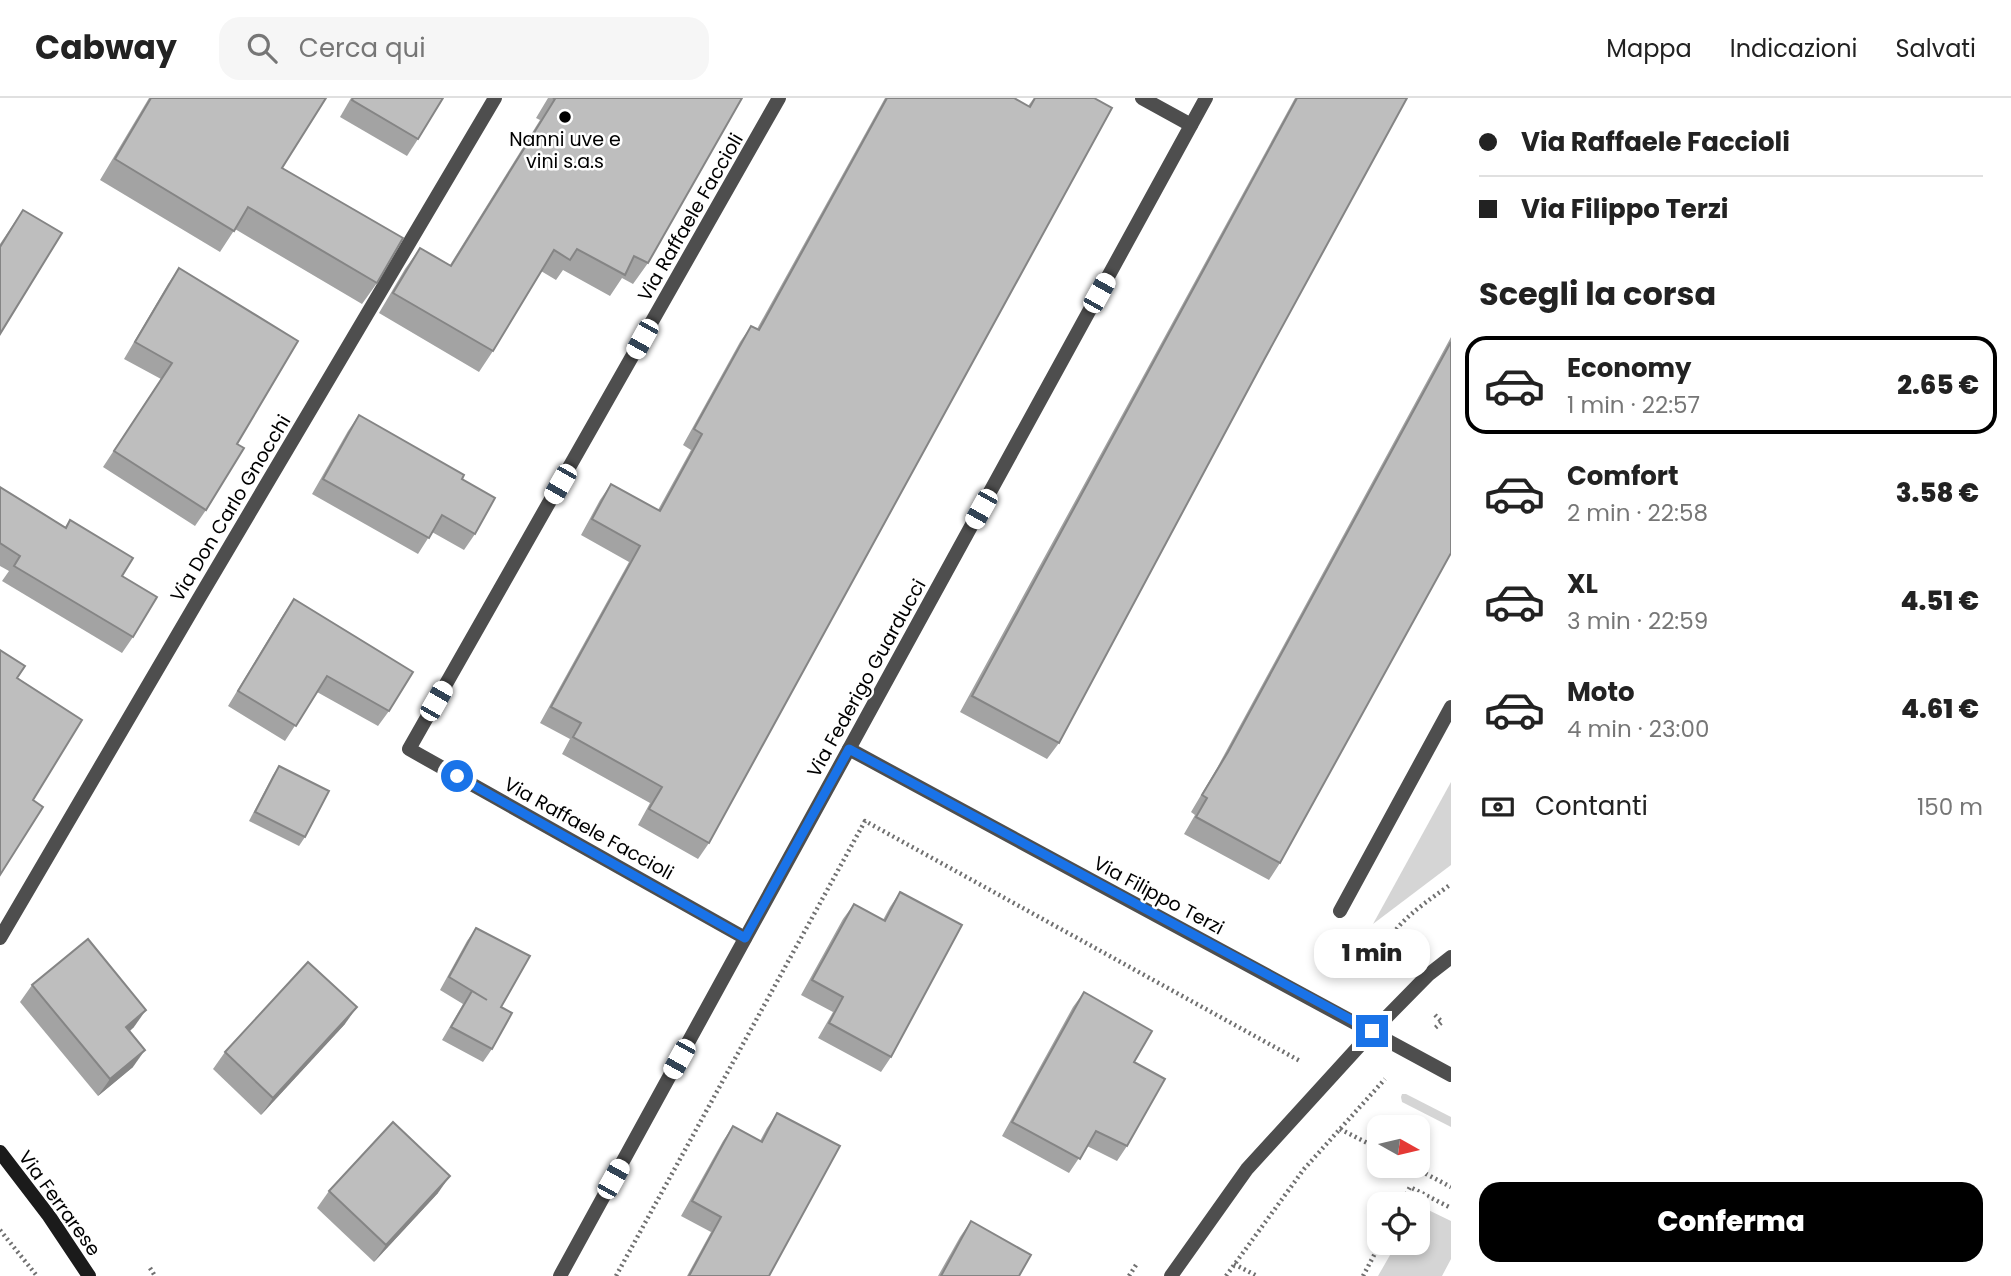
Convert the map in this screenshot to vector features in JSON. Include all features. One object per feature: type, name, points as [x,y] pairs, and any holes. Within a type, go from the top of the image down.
[{"type":"main road","name":"Via Ferrarese","points":[[0,1152],[49,1216],[89,1276]]},
{"type":"street","name":"Via Don Carlo Gnocchi","points":[[0,939],[495,98]]},
{"type":"street","name":"Via Raffaele Faccioli","points":[[745,938],[409,749],[779,98]]},
{"type":"street","points":[[1142,98],[1191,125]]},
{"type":"street","name":"Via Federigo Guarducci","points":[[561,1276],[1206,98]]},
{"type":"street","points":[[1340,911],[1451,707]]},
{"type":"street","name":"Via Filippo Terzi","points":[[849,749],[1451,1075]]},
{"type":"street","points":[[1171,1276],[1247,1169],[1372,1031],[1451,957]]},
{"type":"path","points":[[616,1276],[865,821],[1301,1061]]},
{"type":"path","points":[[1226,1276],[1304,1168],[1409,1053],[1442,1022],[1389,967],[1384,956],[1388,941],[1403,921],[1451,884]]},
{"type":"path","points":[[1340,1129],[1367,1143]]},
{"type":"path","points":[[1430,1176],[1451,1187]]},
{"type":"path","points":[[1407,1192],[1410,1186],[1422,1192]]},
{"type":"path","points":[[1430,1196],[1451,1207]]},
{"type":"path","points":[[0,1230],[37,1276]]},
{"type":"path","points":[[1363,1276],[1374,1255]]},
{"type":"path","points":[[1234,1264],[1256,1276]]},
{"type":"path","points":[[149,1268],[155,1276]]},
{"type":"shaded area","points":[[1451,782],[1451,865],[1373,924]]},
{"type":"shaded area","points":[[1406,1094],[1451,1117],[1451,1127],[1402,1102],[1401,1097]]},
{"type":"shaded area","points":[[1430,1211],[1451,1221],[1451,1259],[1442,1276],[1378,1276],[1390,1255],[1430,1255]]},
{"type":"building","points":[[151,98],[326,98],[282,168],[403,238],[377,283],[248,207],[234,231],[115,159]]},
{"type":"building","points":[[443,98],[418,139],[352,100]]},
{"type":"building","points":[[553,98],[742,98],[648,263],[634,256],[625,275],[577,249],[570,260],[554,250],[493,351],[393,293],[420,248],[451,266],[555,99]]},
{"type":"building","points":[[887,98],[1014,98],[1030,107],[1035,98],[1094,98],[1112,108],[709,843],[649,809],[662,787],[573,737],[581,723],[551,707],[640,546],[592,519],[611,484],[660,511],[702,434],[694,429],[751,326],[759,330]]},
{"type":"building","points":[[1297,98],[1407,98],[1059,743],[972,696]]},
{"type":"building","points":[[23,210],[62,233],[0,334],[0,247]]},
{"type":"building","points":[[179,268],[298,341],[237,444],[244,448],[206,510],[114,451],[172,363],[135,342]]},
{"type":"building","points":[[1451,342],[1451,553],[1280,863],[1196,817],[1207,798],[1202,795]]},
{"type":"building","points":[[359,415],[464,475],[462,479],[495,498],[475,534],[442,515],[429,538],[323,479]]},
{"type":"building","points":[[0,487],[66,528],[70,520],[133,558],[122,576],[157,597],[133,637],[14,566],[20,556],[0,543]]},
{"type":"building","points":[[294,599],[413,672],[389,711],[327,676],[296,726],[238,691]]},
{"type":"building","points":[[0,650],[25,666],[17,678],[82,720],[33,800],[43,807],[0,875]]},
{"type":"building","points":[[279,766],[329,791],[305,837],[255,812]]},
{"type":"building","points":[[900,892],[962,925],[891,1057],[829,1023],[843,997],[812,980],[854,904],[885,921]]},
{"type":"building","points":[[476,928],[530,956],[501,1007],[512,1013],[492,1049],[451,1027],[472,991],[487,1000],[449,977]]},
{"type":"building","points":[[88,939],[146,1010],[126,1027],[145,1050],[110,1079],[32,985]]},
{"type":"building","points":[[308,962],[357,1007],[273,1098],[225,1052]]},
{"type":"building","points":[[1084,992],[1152,1031],[1134,1062],[1165,1079],[1127,1146],[1096,1131],[1080,1159],[1012,1122]]},
{"type":"building","points":[[777,1113],[840,1146],[769,1276],[689,1276],[721,1217],[692,1201],[733,1126],[762,1142]]},
{"type":"building","points":[[393,1122],[450,1176],[386,1245],[329,1191]]},
{"type":"building","points":[[971,1221],[1031,1255],[1019,1276],[941,1276]]},
{"type":"place","name":"Nanni uve e vini s.a.s","points":[[565,117]]},
{"type":"route","points":[[457,776],[745,938],[849,749],[1372,1031]]}]
